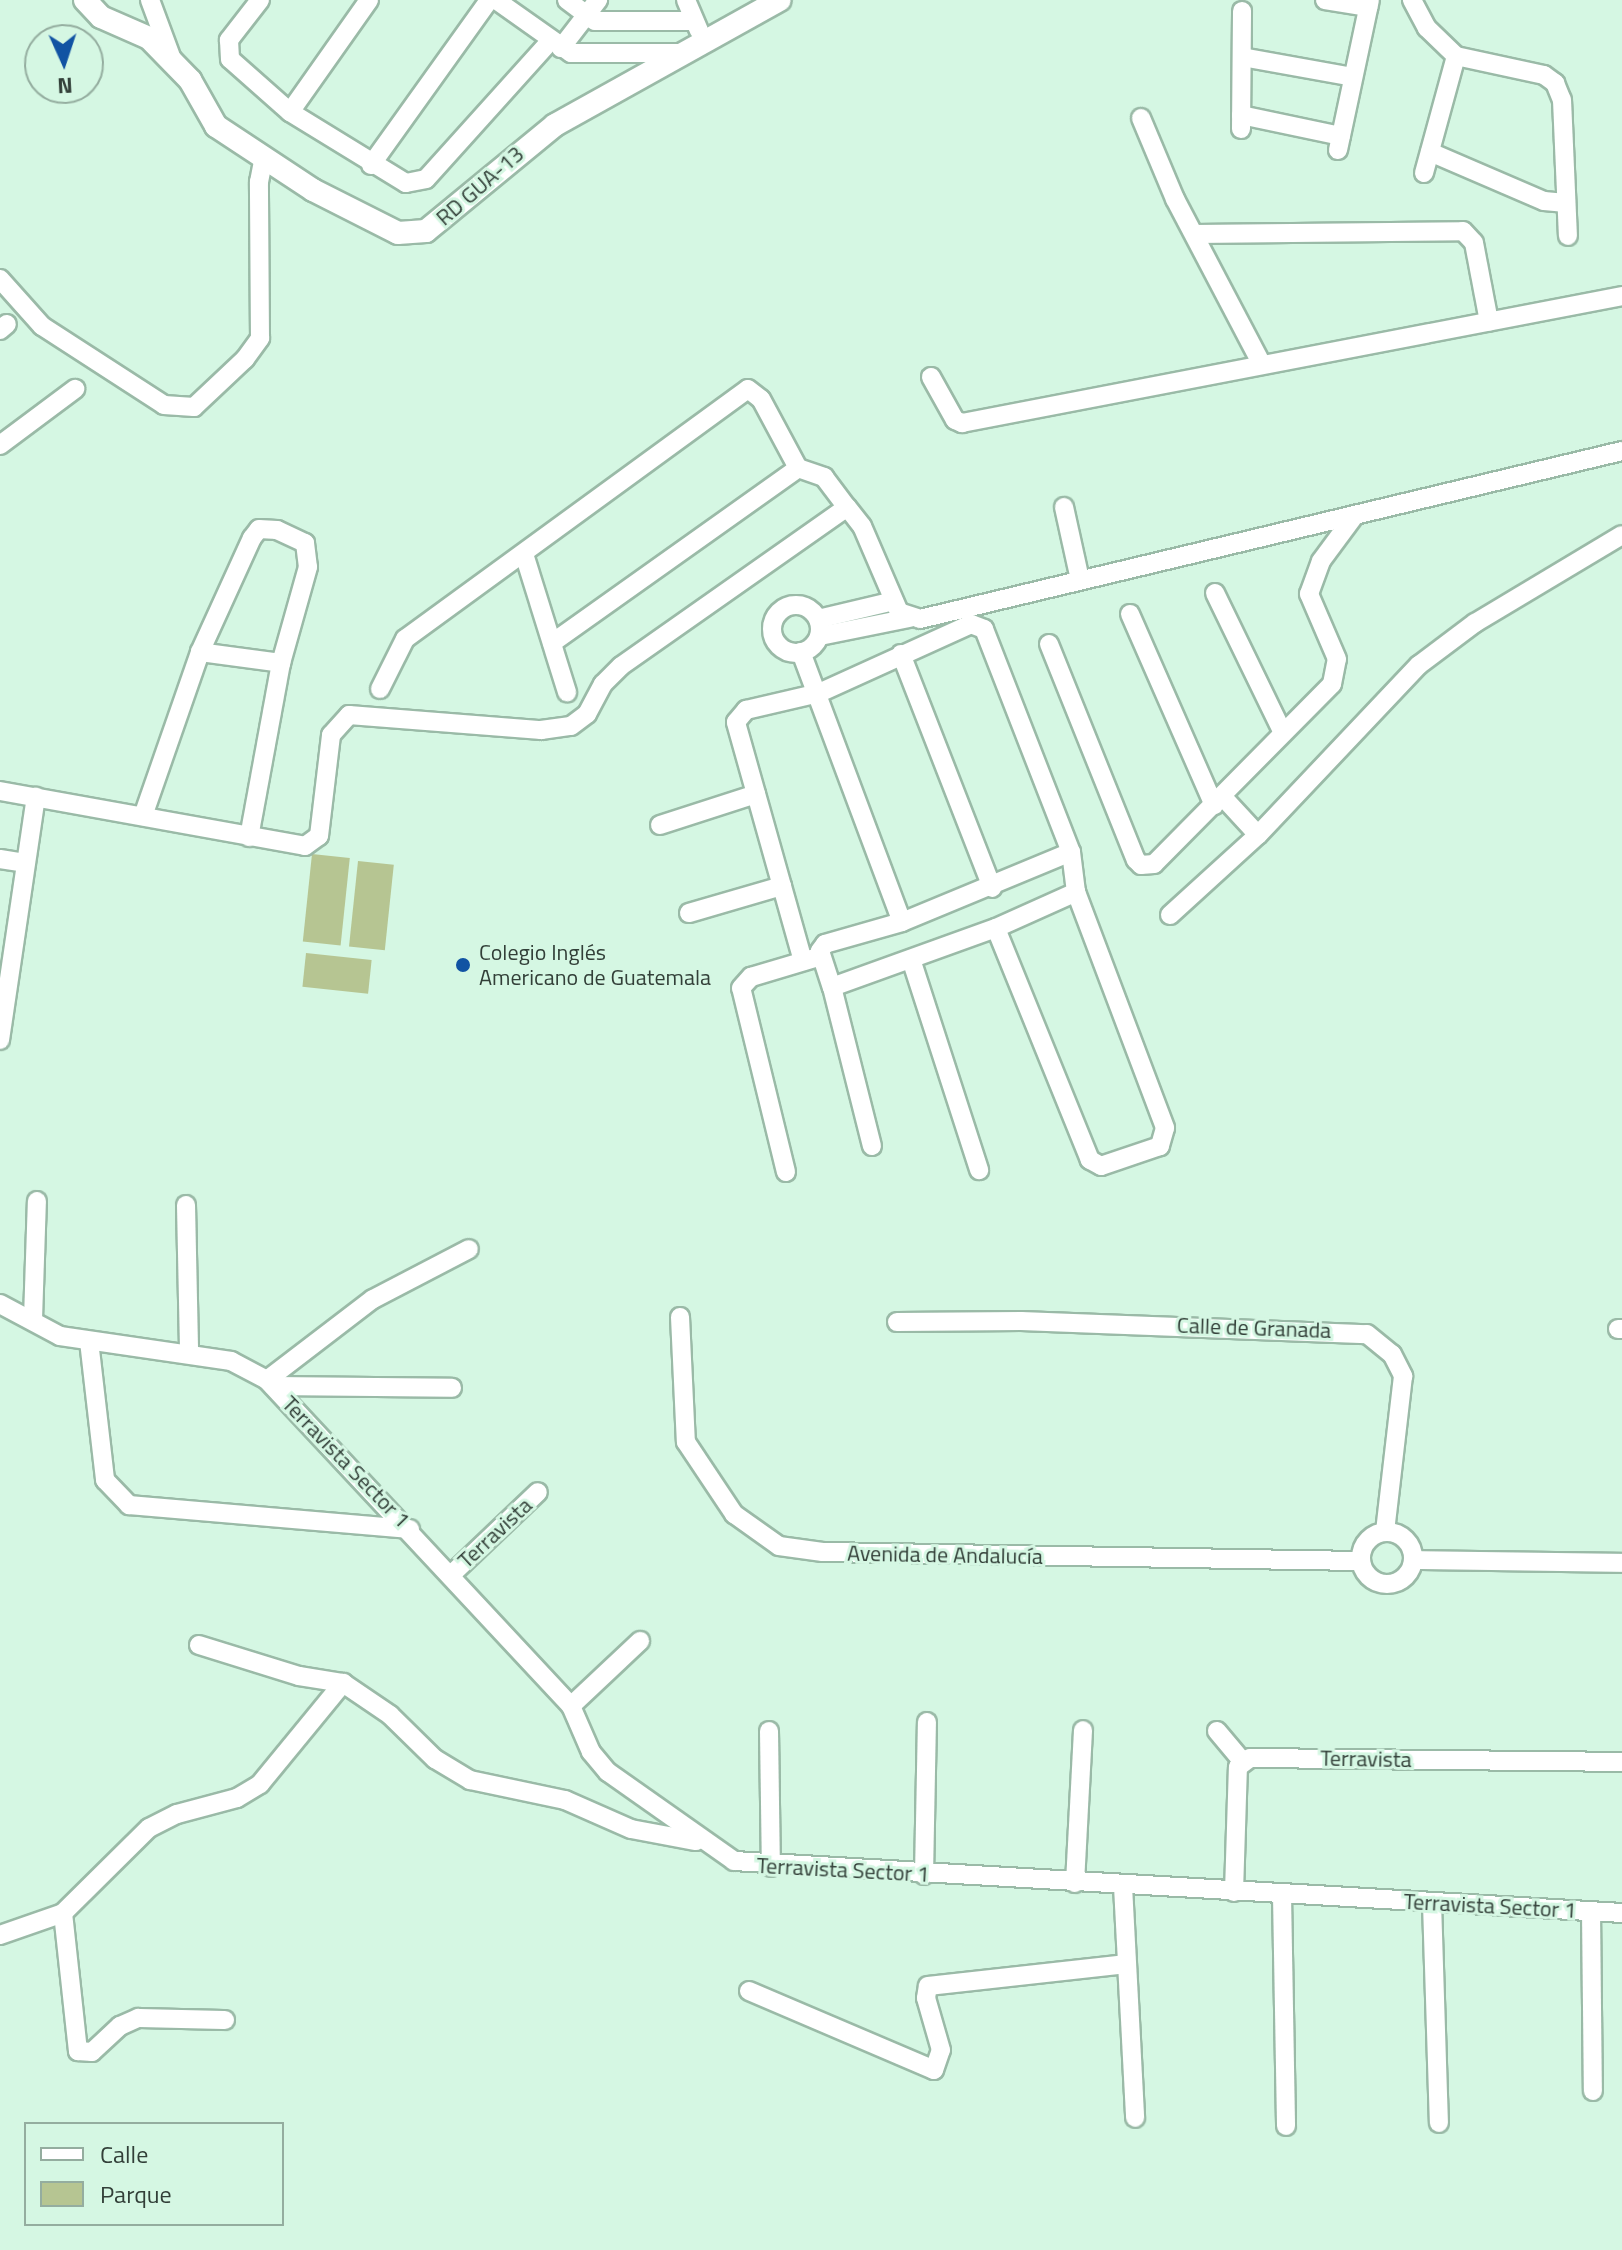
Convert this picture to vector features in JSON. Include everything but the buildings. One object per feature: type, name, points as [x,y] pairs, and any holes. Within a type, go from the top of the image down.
[{"type":"main road","name":"RD GUA-13","points":[[85,0],[101,17],[149,38],[173,62],[216,126],[374,223],[398,233],[426,231],[555,125],[690,53],[780,0]]},
{"type":"street","points":[[150,0],[173,62]]},
{"type":"street","points":[[260,0],[229,40],[228,54],[290,112],[371,165],[406,183],[426,179],[556,44],[593,12]]},
{"type":"street","points":[[290,112],[369,0]]},
{"type":"street","points":[[371,165],[489,0]]},
{"type":"street","points":[[496,0],[556,44],[592,53],[690,53]]},
{"type":"street","points":[[567,0],[593,12],[692,21]]},
{"type":"street","points":[[686,0],[692,21],[709,41]]},
{"type":"street","points":[[1242,11],[1241,122],[1339,143],[1369,3],[1325,0]]},
{"type":"street","points":[[1412,0],[1427,28],[1456,56],[1544,75],[1555,83],[1562,100],[1568,236]]},
{"type":"street","points":[[592,53],[593,12]]},
{"type":"street","points":[[1424,173],[1456,56]]},
{"type":"street","points":[[1242,57],[1353,77]]},
{"type":"street","points":[[1141,118],[1195,234],[1262,365]]},
{"type":"street","points":[[1430,152],[1544,201],[1566,203]]},
{"type":"street","points":[[0,279],[42,326],[164,405],[194,407],[245,359],[260,338],[259,182],[264,156]]},
{"type":"street","points":[[1195,234],[1463,231],[1474,243],[1489,322]]},
{"type":"street","points":[[931,377],[955,420],[962,423],[1622,296]]},
{"type":"street","points":[[0,445],[75,389]]},
{"type":"street","points":[[380,689],[405,639],[748,389],[761,399],[798,468],[824,477],[862,526],[894,601],[909,618]]},
{"type":"street","points":[[819,628],[909,618],[1622,451]]},
{"type":"street","points":[[552,643],[798,468]]},
{"type":"street","points":[[0,791],[249,837],[313,844],[322,822],[331,735],[349,715],[541,730],[571,726],[587,714],[603,684],[621,666],[847,507]]},
{"type":"street","points":[[1064,507],[1080,580]]},
{"type":"street","points":[[1049,644],[1141,865],[1154,864],[1218,801],[1336,675],[1337,659],[1309,594],[1321,561],[1355,515]]},
{"type":"street","points":[[143,816],[200,652],[252,538],[259,529],[277,530],[298,537],[307,550],[308,567],[281,663],[249,837]]},
{"type":"street","points":[[1170,915],[1258,835],[1419,665],[1475,623],[1622,535]]},
{"type":"street","points":[[524,554],[567,692]]},
{"type":"street","points":[[1215,593],[1282,731]]},
{"type":"street","points":[[801,652],[819,628],[894,601]]},
{"type":"street","points":[[801,652],[779,647],[772,638],[774,617],[791,604],[802,605],[819,628]]},
{"type":"street","points":[[1130,614],[1218,801],[1258,835]]},
{"type":"street","points":[[872,1146],[832,987],[812,958],[782,886],[737,729],[740,715],[819,693],[965,626],[984,629],[1071,852],[1076,892],[1165,1128],[1160,1146],[1101,1166],[1090,1160],[996,928]]},
{"type":"street","points":[[200,652],[281,663]]},
{"type":"street","points":[[801,652],[819,693],[902,922]]},
{"type":"street","points":[[901,654],[992,888]]},
{"type":"street","points":[[660,825],[756,794]]},
{"type":"street","points":[[0,1040],[36,797]]},
{"type":"street","points":[[786,1172],[741,988],[751,977],[812,958],[825,944],[902,922],[992,888],[1071,852]]},
{"type":"street","points":[[0,859],[25,863]]},
{"type":"street","points":[[689,913],[782,886]]},
{"type":"street","points":[[832,987],[996,928],[1076,892]]},
{"type":"street","points":[[911,959],[979,1170]]},
{"type":"street","points":[[33,1319],[37,1201]]},
{"type":"street","points":[[186,1205],[189,1352]]},
{"type":"street","points":[[270,1383],[373,1299],[469,1249]]},
{"type":"street","name":"Terravista Sector 1","points":[[0,1304],[60,1336],[189,1352],[231,1361],[270,1383],[453,1573],[571,1706],[591,1752],[608,1772],[699,1841],[734,1861],[771,1867],[1622,1913]]},
{"type":"street","name":"Avenida de Andalucía","points":[[680,1317],[686,1442],[734,1514],[779,1546],[823,1552],[1360,1561]]},
{"type":"street","name":"Calle de Granada","points":[[897,1322],[1367,1334],[1392,1354],[1403,1376],[1385,1532]]},
{"type":"street","points":[[89,1341],[105,1480],[129,1505],[410,1529]]},
{"type":"street","points":[[270,1383],[452,1388]]},
{"type":"street","name":"Terravista","points":[[453,1573],[538,1492]]},
{"type":"street","points":[[1385,1532],[1408,1543],[1413,1560],[1407,1576],[1391,1584],[1368,1577],[1360,1561],[1368,1539],[1385,1532]]},
{"type":"street","points":[[1413,1560],[1622,1563]]},
{"type":"street","points":[[571,1706],[640,1641]]},
{"type":"street","points":[[199,1645],[299,1676],[343,1683],[390,1715],[435,1759],[470,1780],[565,1800],[631,1829],[699,1841]]},
{"type":"street","points":[[0,1935],[63,1913],[149,1828],[177,1814],[237,1798],[260,1784],[343,1683]]},
{"type":"street","points":[[924,1875],[927,1722]]},
{"type":"street","points":[[1075,1883],[1083,1730]]},
{"type":"street","points":[[769,1731],[771,1867]]},
{"type":"street","points":[[1217,1731],[1243,1762],[1237,1776],[1234,1892]]},
{"type":"street","name":"Terravista","points":[[1243,1762],[1622,1762]]},
{"type":"street","points":[[1123,1886],[1135,2118]]},
{"type":"street","points":[[1282,1895],[1286,2126]]},
{"type":"street","points":[[1432,1903],[1439,2123]]},
{"type":"street","points":[[1591,1911],[1593,2091]]},
{"type":"street","points":[[63,1913],[78,2051],[92,2052],[120,2026],[138,2018],[225,2020]]},
{"type":"street","points":[[749,1991],[934,2070],[941,2050],[926,1998],[928,1986],[941,1981],[1127,1964]]},
{"type":"green space","points":[[312,854],[350,858],[341,945],[303,942]]},
{"type":"green space","points":[[358,861],[394,865],[385,950],[349,947]]},
{"type":"green space","points":[[306,953],[372,960],[368,994],[302,987]]},
{"type":"place","name":"Colegio Inglés Americano de Guatemala","points":[[463,965]]}]
